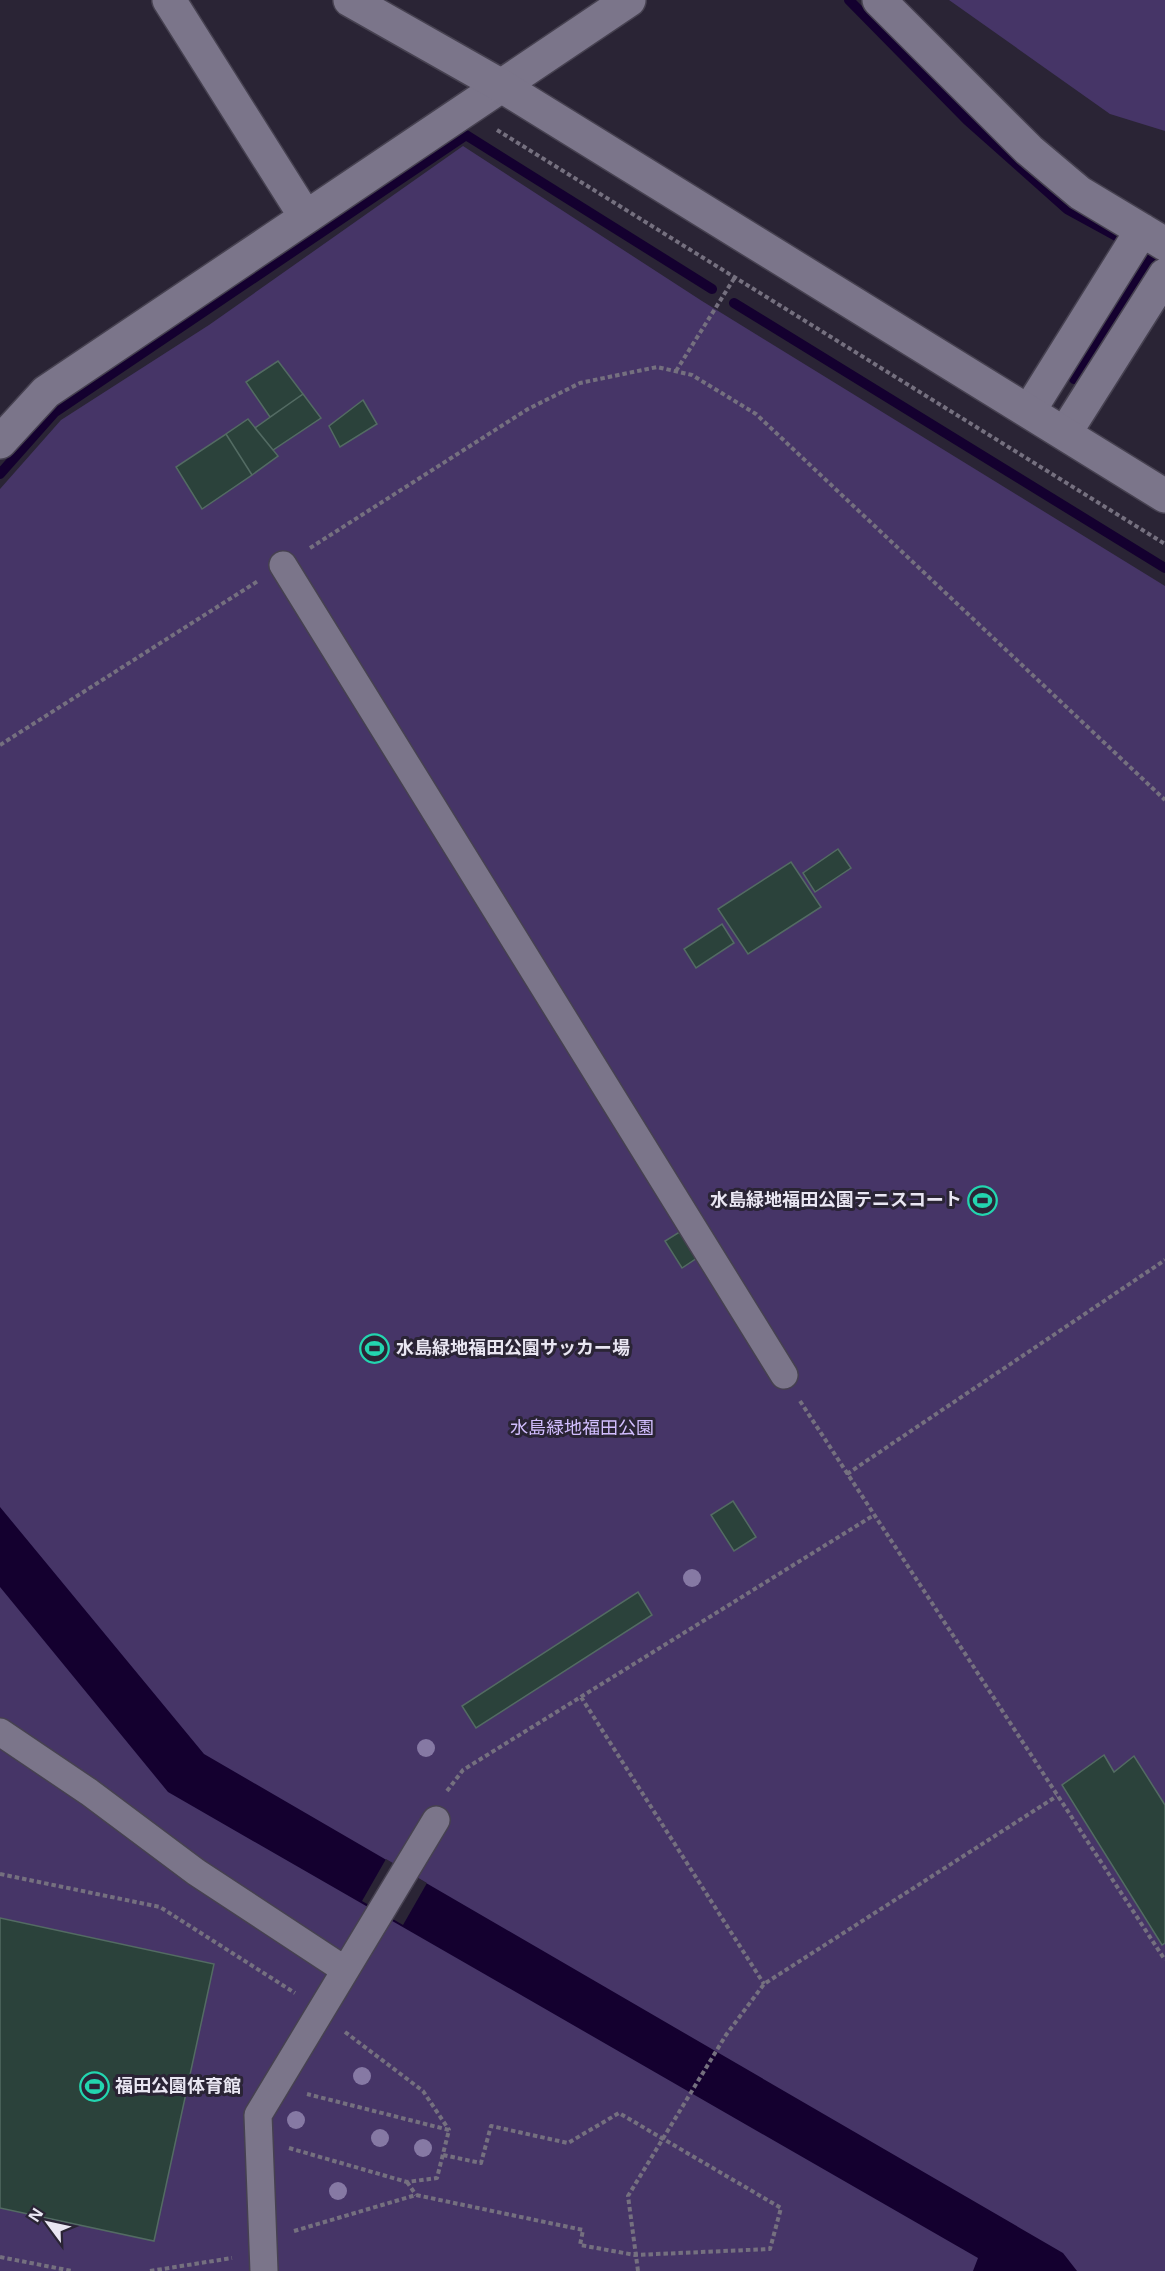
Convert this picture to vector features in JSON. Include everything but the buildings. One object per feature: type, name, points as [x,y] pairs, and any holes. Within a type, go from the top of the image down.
[{"type":"street","points":[[169,0],[313,211]]},
{"type":"street","points":[[350,0],[500,85],[1165,496]]},
{"type":"street","points":[[0,442],[45,392],[629,0]]},
{"type":"street","points":[[879,0],[1029,150],[1080,193],[1154,237],[1029,411]]},
{"type":"street","points":[[1065,434],[1165,275]]},
{"type":"street","points":[[283,565],[784,1375]]},
{"type":"street","points":[[0,1732],[80,1786],[196,1872],[345,1970]]},
{"type":"street","points":[[263,2262],[258,2115],[329,2018],[345,1970],[436,1820]]},
{"type":"path","points":[[464,110],[1165,544]]},
{"type":"path","points":[[676,371],[735,277]]},
{"type":"path","points":[[0,745],[528,409],[580,382],[657,368],[692,375],[756,414],[1165,800]]},
{"type":"path","points":[[847,1474],[1165,1260]]},
{"type":"path","points":[[784,1375],[1165,1960]]},
{"type":"path","points":[[436,1820],[446,1793],[463,1770],[874,1515]]},
{"type":"path","points":[[581,1697],[764,1984]]},
{"type":"path","points":[[638,2271],[628,2196],[720,2046],[764,1984],[1058,1796]]},
{"type":"path","points":[[0,1874],[160,1907],[329,2018],[423,2091],[449,2130],[437,2178],[407,2182],[278,2144]]},
{"type":"path","points":[[305,2094],[449,2130]]},
{"type":"path","points":[[288,2233],[416,2195],[583,2230],[580,2245],[635,2255],[770,2249],[781,2208],[619,2113],[568,2143],[491,2126],[482,2163],[443,2155]]},
{"type":"path","points":[[407,2182],[416,2195]]},
{"type":"path","points":[[0,2257],[72,2271]]},
{"type":"path","points":[[150,2271],[263,2262]]},
{"type":"green space","points":[[949,0],[1165,0],[1165,131],[1110,114]]},
{"type":"green space","name":"水島緑地福田公園","points":[[463,146],[702,301],[1165,586],[1165,2271],[0,2271],[0,489],[61,420],[209,325]]},
{"type":"shaded area","points":[[0,1507],[204,1754],[1063,2253],[1077,2271],[973,2271],[978,2258],[168,1792],[0,1587]]},
{"type":"pier","points":[[386,1859],[427,1883],[403,1925],[362,1901]]},
{"type":"waterway","points":[[849,0],[967,120],[1067,209],[1120,238]]},
{"type":"waterway","points":[[0,474],[55,412],[466,135],[712,289]]},
{"type":"waterway","points":[[1074,379],[1152,257]]},
{"type":"waterway","points":[[734,303],[1165,568]]},
{"type":"place","name":"水島緑地福田公園テニスコート","points":[[983,1200]]},
{"type":"place","name":"水島緑地福田公園サッカー場","points":[[375,1348]]},
{"type":"place","name":"福田公園体育館","points":[[94,2086]]}]
